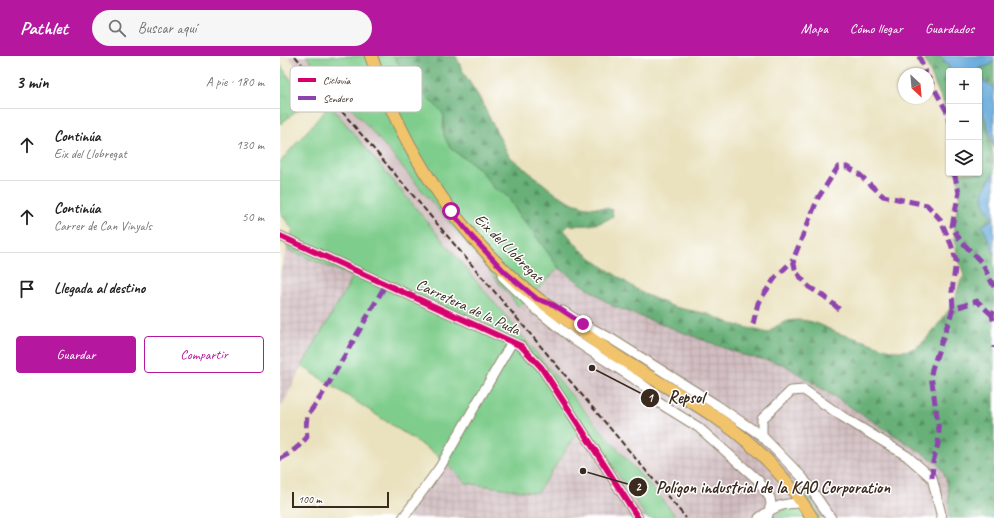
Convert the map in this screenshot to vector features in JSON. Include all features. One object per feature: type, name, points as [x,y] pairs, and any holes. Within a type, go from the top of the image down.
[{"type":"main road","name":"Eix del Llobregat","points":[[371,56],[375,66]]},
{"type":"main road","name":"Eix del Llobregat","points":[[394,112],[402,131],[434,188],[473,238],[505,272],[537,299],[598,344],[719,419],[756,450],[786,482],[803,503],[812,518]]},
{"type":"street","name":"Carretera de la Puda","points":[[280,236],[521,346],[541,367],[638,518]]},
{"type":"street","points":[[473,238],[495,269],[537,310],[589,350],[651,391],[656,401],[698,427],[758,480],[771,504],[768,514]]},
{"type":"street","points":[[537,299],[554,305],[583,324],[610,338],[715,404],[762,436],[803,478],[831,518]]},
{"type":"street","points":[[402,518],[440,467],[512,342]]},
{"type":"street","points":[[762,436],[762,420],[792,391],[804,390],[843,417],[907,456],[932,478],[942,518]]},
{"type":"street","points":[[759,518],[786,503],[803,503]]},
{"type":"shaded area","points":[[288,56],[306,56],[315,66],[296,66]]},
{"type":"shaded area","points":[[335,112],[355,112],[698,518],[678,518],[589,415]]},
{"type":"shaded area","points":[[287,249],[353,277],[302,366],[282,406],[280,405],[280,273]]},
{"type":"shaded area","points":[[559,268],[611,305],[618,308],[743,355],[783,364],[935,461],[940,465],[947,486],[949,518],[821,518],[807,495],[772,518],[698,518],[519,307]]},
{"type":"shaded area","points":[[584,422],[647,518],[399,518],[442,458],[537,493]]},
{"type":"green space","points":[[306,56],[394,56],[400,66],[315,66]]},
{"type":"green space","points":[[394,56],[456,56],[463,72],[479,97],[509,156],[556,194],[573,203],[586,207],[606,208],[612,210],[613,216],[603,222],[587,225],[569,225],[564,230],[581,250],[642,293],[674,307],[708,314],[732,324],[768,333],[780,324],[793,320],[814,322],[838,333],[898,351],[906,351],[913,348],[921,344],[927,338],[953,304],[964,276],[955,245],[954,225],[960,193],[957,176],[982,176],[982,114],[990,139],[994,172],[985,189],[983,197],[985,205],[993,219],[982,226],[991,244],[994,255],[994,518],[949,518],[948,487],[944,473],[935,461],[783,364],[743,355],[611,305],[559,268],[530,228],[520,217],[505,194],[494,188],[482,172],[451,148],[444,136],[444,116],[422,92],[422,66],[400,66]]},
{"type":"green space","points":[[923,56],[940,56],[950,68],[946,68],[946,109],[934,81],[934,68],[928,68]]},
{"type":"green space","points":[[994,60],[994,88],[982,81],[982,68],[980,68],[990,65]]},
{"type":"green space","points":[[280,65],[290,78],[290,112],[295,112],[280,124]]},
{"type":"green space","points":[[422,92],[441,110],[444,116],[443,129],[447,142],[451,148],[482,172],[494,188],[505,194],[520,217],[530,228],[559,268],[519,307],[355,112],[422,112]]},
{"type":"green space","points":[[324,112],[336,112],[588,415],[678,518],[647,518],[584,423],[537,493],[466,483],[442,458],[302,366],[353,277],[287,249],[293,230],[280,212],[280,162]]},
{"type":"green space","points":[[807,495],[821,518],[772,518]]},
{"type":"water","points":[[940,56],[994,56],[994,60],[990,65],[980,68],[950,68]]},
{"type":"water","points":[[982,80],[994,88],[994,148],[985,117],[982,112]]},
{"type":"water","points":[[994,172],[994,255],[991,244],[982,226],[993,219],[985,205],[983,196],[986,186]]},
{"type":"railway","points":[[295,56],[303,66]]},
{"type":"railway","points":[[342,112],[686,518]]},
{"type":"marked path","points":[[919,56],[924,68]]},
{"type":"marked path","points":[[934,88],[946,110]]},
{"type":"marked path","points":[[839,309],[824,296],[809,287],[796,272],[793,260],[818,198],[838,167],[848,167],[859,174],[883,196],[927,205],[940,219],[956,260],[952,292],[953,309]]},
{"type":"marked path","points":[[955,176],[959,192],[952,226],[960,240],[982,263],[994,287]]},
{"type":"marked path","points":[[753,324],[758,303],[775,278],[793,260]]},
{"type":"marked path","points":[[280,459],[295,450],[307,437],[307,416],[322,395],[386,284]]},
{"type":"marked path","points":[[932,478],[933,462],[938,444],[939,431],[931,375],[953,309],[977,301],[992,315]]},
{"type":"marked path","points":[[994,311],[992,315],[994,324]]},
{"type":"cycle path","points":[[280,236],[521,346],[541,367],[638,518]]},
{"type":"place","name":"Repsol","points":[[592,368]]},
{"type":"place","name":"Polígon industrial de la KAO Corporation","points":[[583,471]]},
{"type":"route","points":[[451,211],[464,228],[505,272],[537,299],[554,305],[583,324]]}]
